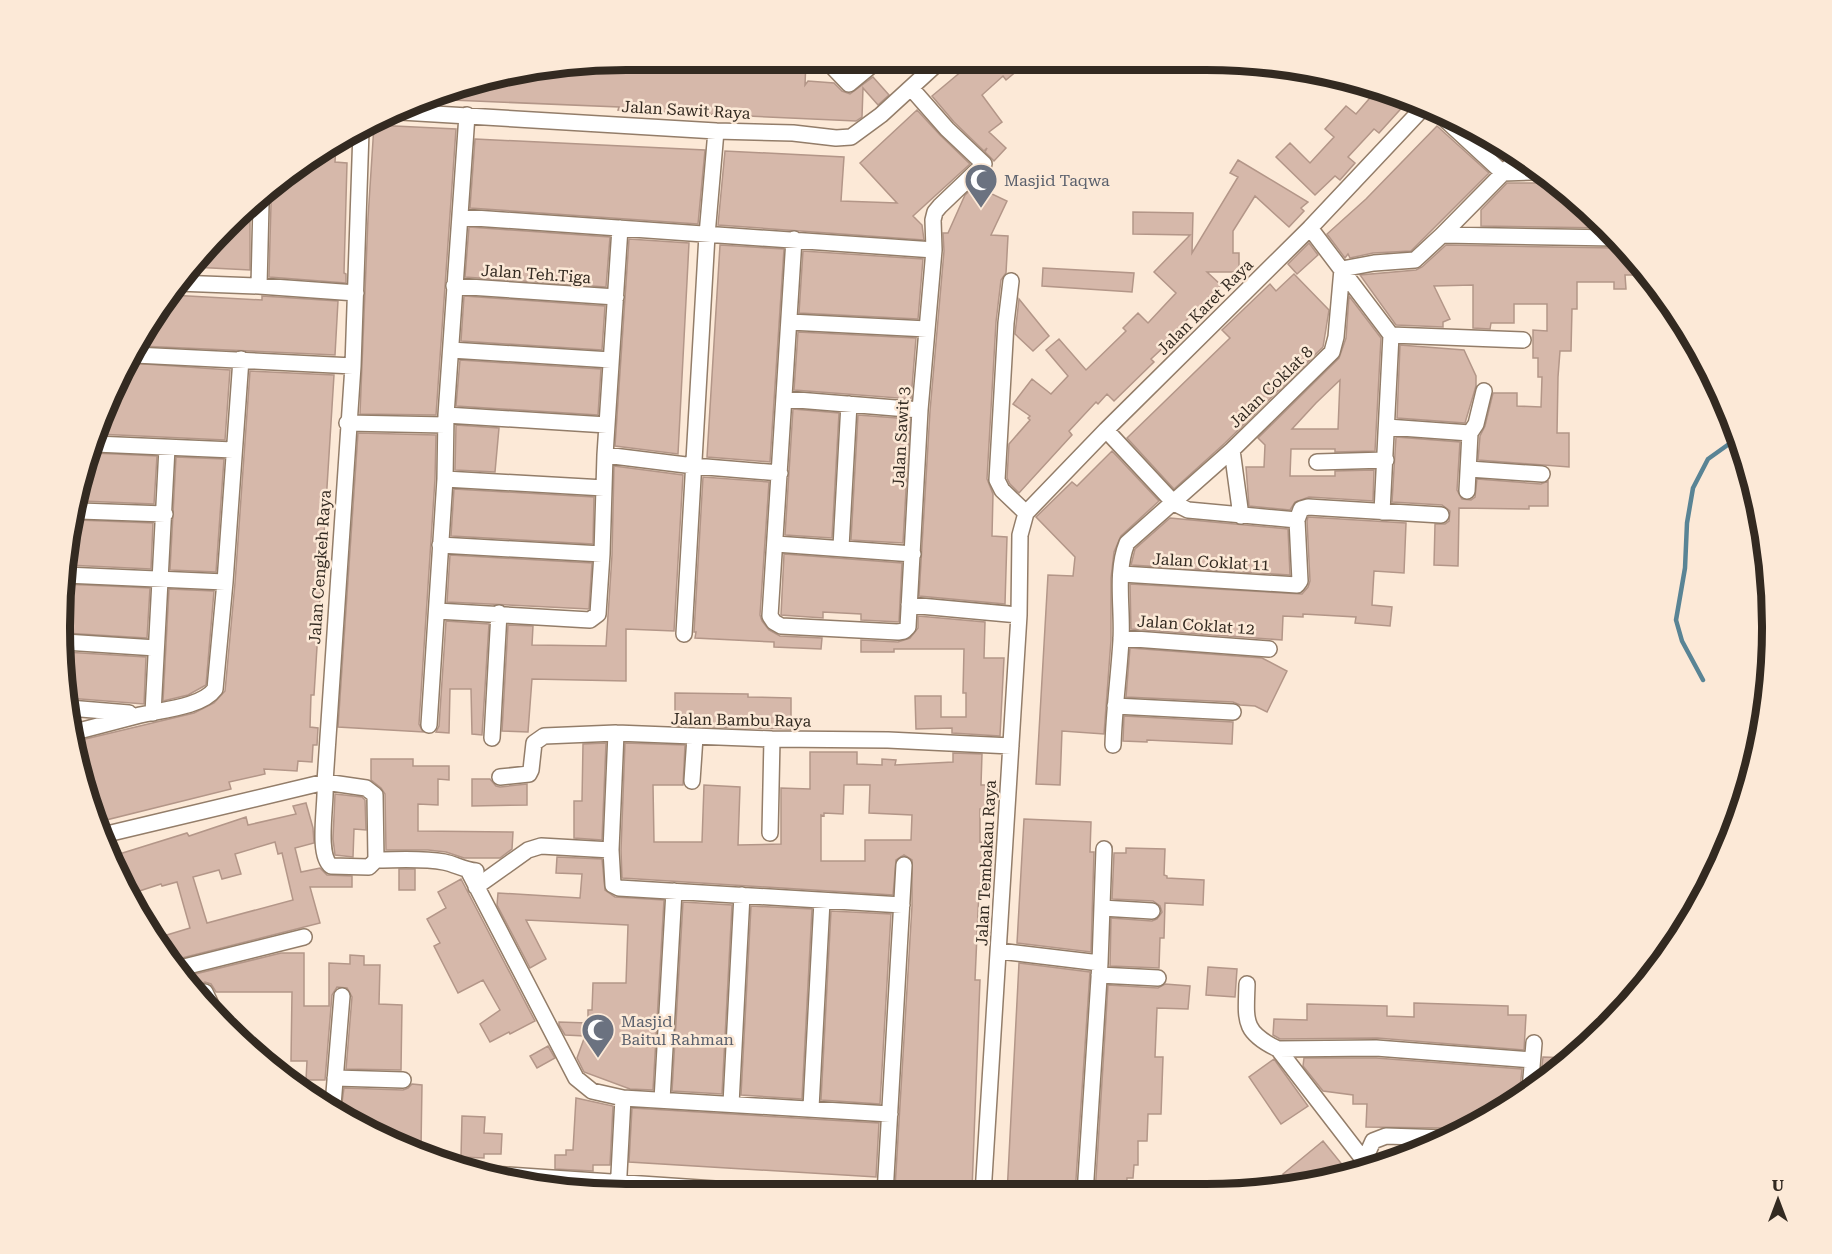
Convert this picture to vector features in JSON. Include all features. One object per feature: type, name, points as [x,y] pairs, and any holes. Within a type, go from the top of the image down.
[{"type":"street","points":[[836,70],[849,84],[866,70]]},
{"type":"street","name":"Jalan Sawit Raya","points":[[415,113],[716,131],[793,133],[836,138],[851,137],[881,115],[930,70]]},
{"type":"street","name":"Jalan Sawit 3","points":[[776,544],[770,616],[774,622],[781,626],[898,632],[908,627],[920,410],[934,250],[933,220],[935,212],[984,164],[947,129],[911,88]]},
{"type":"street","name":"Jalan Karet Raya","points":[[1020,535],[1026,513],[1106,430],[1310,228],[1418,113]]},
{"type":"street","points":[[429,725],[445,479],[454,286],[467,115]]},
{"type":"street","points":[[684,634],[706,235],[716,131]]},
{"type":"street","points":[[1459,132],[1503,173],[1526,172]]},
{"type":"street","name":"Jalan Cengkeh Raya","points":[[361,139],[353,366],[347,423],[323,846],[327,863],[331,867],[369,867],[376,860]]},
{"type":"street","points":[[1342,269],[1374,263],[1415,260],[1513,163]]},
{"type":"street","points":[[259,286],[260,209]]},
{"type":"street","points":[[460,217],[934,250]]},
{"type":"street","points":[[437,610],[593,620],[600,610],[605,455],[620,228]]},
{"type":"street","points":[[1310,228],[1390,335],[1382,512]]},
{"type":"street","points":[[1442,235],[1603,238]]},
{"type":"street","points":[[794,239],[776,544],[913,554]]},
{"type":"street","name":"Jalan Coklat 8","points":[[1113,745],[1121,638],[1122,574],[1127,543],[1232,450],[1332,352],[1336,337],[1342,269]]},
{"type":"street","points":[[1011,280],[1006,323],[997,480],[1002,490],[1026,513]]},
{"type":"street","points":[[189,283],[356,293]]},
{"type":"street","name":"Jalan Teh.Tiga","points":[[454,286],[616,297]]},
{"type":"street","points":[[790,322],[927,329]]},
{"type":"street","points":[[1390,335],[1523,340]]},
{"type":"street","points":[[451,350],[611,360]]},
{"type":"street","points":[[142,355],[353,366]]},
{"type":"street","points":[[80,731],[179,707],[211,695],[215,689],[225,582],[240,359]]},
{"type":"street","points":[[1467,491],[1470,434],[1476,424],[1484,391]]},
{"type":"street","points":[[785,399],[920,410]]},
{"type":"street","points":[[841,547],[849,404]]},
{"type":"street","points":[[347,423],[446,420],[607,425]]},
{"type":"street","points":[[1387,427],[1470,434]]},
{"type":"street","points":[[1106,430],[1174,503],[1188,510],[1298,520],[1301,509],[1308,507],[1441,515]]},
{"type":"street","points":[[101,444],[234,450]]},
{"type":"street","points":[[148,714],[161,580],[167,448]]},
{"type":"street","points":[[1232,450],[1241,516]]},
{"type":"street","points":[[605,455],[694,466],[780,473]]},
{"type":"street","points":[[1317,462],[1386,460]]},
{"type":"street","points":[[1469,469],[1542,474]]},
{"type":"street","points":[[445,479],[604,488]]},
{"type":"street","points":[[83,511],[165,514]]},
{"type":"street","name":"Jalan Coklat 11","points":[[1122,574],[1298,585],[1300,581],[1298,520]]},
{"type":"street","name":"Jalan Tembakau Raya","points":[[984,1184],[1019,615],[1020,535]]},
{"type":"street","points":[[440,545],[602,554]]},
{"type":"street","points":[[73,575],[225,582]]},
{"type":"street","points":[[909,605],[1019,615]]},
{"type":"street","points":[[492,738],[499,613]]},
{"type":"street","name":"Jalan Coklat 12","points":[[1121,638],[1269,649]]},
{"type":"street","points":[[71,642],[156,648]]},
{"type":"street","points":[[1115,706],[1233,712]]},
{"type":"street","points":[[76,709],[148,714]]},
{"type":"street","points":[[616,734],[611,850],[613,885],[619,888],[902,905]]},
{"type":"street","name":"Jalan Bambu Raya","points":[[500,777],[529,774],[534,743],[544,736],[616,734],[888,740],[1011,746]]},
{"type":"street","points":[[692,781],[695,737]]},
{"type":"street","points":[[770,833],[772,739]]},
{"type":"street","points":[[110,833],[325,782],[366,788],[375,795],[376,860],[428,860],[446,862],[468,870],[499,872]]},
{"type":"street","points":[[476,887],[528,850],[541,846],[611,850]]},
{"type":"street","points":[[1086,1184],[1104,849]]},
{"type":"street","points":[[886,1184],[904,865]]},
{"type":"street","points":[[468,870],[576,1078],[592,1091],[623,1098],[890,1114]]},
{"type":"street","points":[[662,1100],[674,891]]},
{"type":"street","points":[[731,1104],[742,895]]},
{"type":"street","points":[[811,1108],[822,901]]},
{"type":"street","points":[[1102,908],[1152,911]]},
{"type":"street","points":[[186,967],[304,937]]},
{"type":"street","points":[[999,951],[1158,978]]},
{"type":"street","points":[[1247,984],[1246,1019],[1254,1035],[1278,1050],[1363,1161]]},
{"type":"street","points":[[333,1099],[342,996]]},
{"type":"street","points":[[1531,1078],[1534,1043]]},
{"type":"street","points":[[1278,1050],[1376,1048],[1532,1060]]},
{"type":"street","points":[[335,1078],[403,1080]]},
{"type":"street","points":[[619,1184],[623,1098]]},
{"type":"street","points":[[1367,1159],[1373,1141],[1386,1136],[1426,1137]]},
{"type":"building","points":[[627,70],[806,70],[805,85],[808,81],[834,83],[842,91],[850,94],[873,77],[889,95],[878,105],[863,88],[862,117],[856,121],[618,110],[619,107],[448,100],[518,81],[554,75]]},
{"type":"building","points":[[963,70],[1018,70],[1006,80],[1003,76],[982,95],[1002,122],[989,132],[1006,148],[994,161],[985,152],[987,148],[984,151],[954,122],[932,96]]},
{"type":"building","points":[[1372,96],[1402,107],[1379,133],[1374,129],[1348,157],[1355,163],[1340,180],[1335,176],[1315,195],[1276,157],[1290,143],[1310,163],[1334,137],[1325,129],[1346,106],[1356,114]]},
{"type":"building","points":[[917,110],[970,164],[913,216],[922,225],[924,240],[718,225],[725,151],[844,157],[841,201],[897,203],[860,163]]},
{"type":"building","points":[[386,126],[456,129],[436,415],[360,414],[374,132]]},
{"type":"building","points":[[1437,126],[1489,173],[1411,251],[1373,253],[1350,258],[1348,254],[1345,258],[1327,234],[1366,199]]},
{"type":"building","points":[[475,139],[705,150],[698,224],[470,208]]},
{"type":"building","points":[[335,153],[335,162],[347,163],[344,273],[346,283],[269,277],[270,201],[288,185]]},
{"type":"building","points":[[1238,160],[1308,202],[1301,208],[1304,211],[1289,227],[1255,196],[1233,231],[1233,253],[1239,253],[1239,272],[1207,272],[1221,285],[1166,341],[1168,343],[1151,359],[1154,362],[1114,401],[1107,394],[1098,404],[1096,402],[1069,431],[1072,435],[1019,493],[1007,478],[1009,444],[1030,420],[1028,418],[1030,416],[1013,404],[1032,379],[1051,394],[1068,376],[1046,350],[1059,339],[1086,370],[1126,331],[1123,328],[1138,313],[1148,323],[1176,293],[1154,272],[1190,235],[1133,234],[1133,212],[1193,213],[1192,253],[1238,177],[1230,173]]},
{"type":"building","points":[[1507,183],[1541,183],[1593,228],[1481,226],[1481,210]]},
{"type":"building","points":[[975,186],[1007,201],[991,235],[1008,236],[1006,273],[1001,280],[996,322],[987,479],[993,494],[992,536],[1007,537],[1005,604],[919,596],[930,411],[944,251],[943,233],[948,233],[965,195]]},
{"type":"building","points":[[250,218],[250,270],[203,268],[233,233]]},
{"type":"building","points":[[469,227],[610,237],[606,287],[465,277]]},
{"type":"building","points":[[629,239],[689,243],[678,454],[615,446]]},
{"type":"building","points":[[1309,243],[1318,255],[1297,274],[1288,264]]},
{"type":"building","points":[[720,245],[784,249],[770,462],[707,457]]},
{"type":"building","points":[[1446,245],[1612,248],[1636,275],[1625,275],[1626,289],[1614,289],[1614,282],[1577,282],[1577,309],[1572,309],[1571,351],[1560,351],[1558,377],[1557,433],[1569,433],[1569,467],[1478,460],[1480,436],[1485,426],[1493,393],[1517,393],[1517,406],[1541,407],[1542,377],[1538,377],[1538,358],[1533,358],[1533,330],[1547,331],[1547,304],[1514,304],[1514,323],[1491,323],[1490,329],[1473,328],[1473,285],[1434,286],[1450,319],[1443,322],[1443,327],[1396,325],[1360,275],[1416,270]]},
{"type":"building","points":[[803,251],[923,259],[918,319],[799,313]]},
{"type":"building","points":[[1043,268],[1134,273],[1132,292],[1042,286]]},
{"type":"building","points":[[1294,274],[1329,310],[1323,347],[1225,443],[1174,489],[1127,438],[1230,338],[1222,330],[1270,284],[1276,291]]},
{"type":"building","points":[[180,296],[262,300],[262,296],[338,301],[335,355],[147,346]]},
{"type":"building","points":[[464,296],[605,306],[602,350],[461,341]]},
{"type":"building","points":[[1349,296],[1381,338],[1375,451],[1335,452],[1335,449],[1291,449],[1290,476],[1335,476],[1335,471],[1374,470],[1373,501],[1309,497],[1295,502],[1290,510],[1249,506],[1246,467],[1264,467],[1265,445],[1258,438],[1339,358],[1346,338]],"holes":[[[1340,380],[1338,429],[1292,429]]]},
{"type":"building","points":[[1019,299],[1049,336],[1033,351],[1015,334]]},
{"type":"building","points":[[798,332],[916,338],[911,399],[794,390]]},
{"type":"building","points":[[1400,345],[1464,350],[1476,376],[1476,386],[1465,423],[1397,418]]},
{"type":"building","points":[[460,360],[601,369],[598,415],[456,406]]},
{"type":"building","points":[[137,364],[230,370],[225,440],[105,434]]},
{"type":"building","points":[[250,371],[334,375],[314,695],[311,695],[310,727],[318,728],[317,745],[313,745],[312,762],[298,761],[297,771],[264,769],[265,774],[229,782],[231,789],[105,820],[89,771],[82,740],[194,713],[214,703],[225,691]]},
{"type":"building","points":[[793,409],[839,413],[832,538],[785,535]]},
{"type":"building","points":[[858,415],[910,419],[903,543],[851,540]]},
{"type":"building","points":[[456,425],[499,428],[495,472],[455,470]]},
{"type":"building","points":[[358,433],[436,435],[419,724],[423,732],[338,727]]},
{"type":"building","points":[[1396,437],[1460,442],[1457,490],[1462,499],[1471,500],[1475,497],[1477,479],[1541,484],[1548,481],[1548,506],[1529,506],[1529,509],[1459,508],[1458,566],[1434,565],[1435,524],[1445,524],[1449,521],[1450,511],[1442,505],[1392,502]]},
{"type":"building","points":[[1112,451],[1159,501],[1121,536],[1114,552],[1111,578],[1111,640],[1104,734],[1062,731],[1060,785],[1036,784],[1048,575],[1073,576],[1075,557],[1036,517],[1072,482],[1077,486]]},
{"type":"building","points":[[98,453],[157,456],[154,504],[85,501]]},
{"type":"building","points":[[176,457],[224,459],[216,572],[170,570]]},
{"type":"building","points":[[614,466],[683,475],[674,631],[626,629],[626,681],[532,679],[528,732],[502,731],[508,625],[533,626],[532,645],[606,646],[612,555]]},
{"type":"building","points":[[703,477],[769,482],[760,615],[769,630],[780,636],[822,638],[821,649],[774,647],[774,642],[695,638]]},
{"type":"building","points":[[454,489],[594,497],[593,544],[451,536]]},
{"type":"building","points":[[1308,517],[1406,523],[1404,573],[1374,571],[1372,605],[1392,607],[1390,626],[1355,623],[1356,617],[1303,614],[1303,617],[1283,616],[1282,640],[1131,629],[1130,584],[1302,594],[1310,581]]},
{"type":"building","points":[[1170,518],[1288,529],[1290,575],[1131,565],[1135,549]]},
{"type":"building","points":[[81,520],[153,523],[151,569],[74,565]]},
{"type":"building","points":[[784,554],[902,563],[899,622],[861,620],[861,614],[823,612],[823,618],[781,615]]},
{"type":"building","points":[[450,555],[592,563],[589,609],[447,602]]},
{"type":"building","points":[[73,584],[150,588],[147,638],[70,633]]},
{"type":"building","points":[[169,589],[214,591],[206,685],[188,695],[163,701]]},
{"type":"building","points":[[918,616],[985,622],[984,658],[1004,658],[1000,736],[952,733],[952,728],[916,729],[915,696],[941,696],[941,717],[966,717],[966,693],[963,693],[964,649],[894,649],[894,652],[861,652],[861,640],[898,642],[910,638],[918,628]]},
{"type":"building","points":[[446,621],[489,624],[482,735],[472,734],[471,689],[450,689],[449,733],[436,732],[439,726]]},
{"type":"building","points":[[1130,648],[1262,658],[1287,671],[1267,712],[1255,706],[1233,702],[1126,697]]},
{"type":"building","points":[[71,652],[146,657],[144,704],[75,699]]},
{"type":"building","points":[[675,693],[748,694],[748,697],[791,698],[791,729],[675,726]]},
{"type":"building","points":[[1124,716],[1233,722],[1232,744],[1123,741]]},
{"type":"building","points":[[606,743],[602,840],[574,838],[574,801],[582,801],[583,744]]},
{"type":"building","points":[[625,743],[685,745],[683,785],[653,785],[654,842],[702,842],[704,785],[740,787],[738,845],[781,844],[781,788],[810,789],[810,752],[857,752],[857,764],[882,765],[882,759],[896,760],[895,765],[953,762],[953,753],[982,754],[981,785],[997,785],[996,809],[980,809],[980,842],[989,843],[989,868],[987,868],[986,890],[979,890],[975,980],[980,980],[972,1184],[895,1184],[912,906],[912,860],[904,855],[896,860],[893,895],[622,878]],"holes":[[[844,785],[870,785],[869,813],[912,815],[911,840],[865,840],[865,861],[821,861],[821,815],[824,816],[824,813],[843,814]]]},
{"type":"building","points":[[371,759],[413,759],[413,766],[449,766],[449,780],[438,779],[438,805],[418,804],[418,831],[513,832],[512,849],[500,858],[464,858],[446,852],[428,850],[386,850],[385,794],[371,780]]},
{"type":"building","points":[[472,779],[490,779],[500,787],[527,784],[527,805],[472,806]]},
{"type":"building","points":[[335,794],[362,797],[365,800],[366,830],[354,829],[353,857],[335,855],[333,839]]},
{"type":"building","points":[[306,803],[313,828],[314,843],[295,848],[301,872],[320,868],[327,875],[352,876],[352,887],[310,887],[320,923],[180,959],[164,936],[190,928],[177,882],[162,886],[161,884],[138,891],[119,854],[187,833],[189,836],[246,817],[248,825],[296,814],[293,806]],"holes":[[[275,842],[278,854],[282,853],[293,900],[207,923],[193,877],[219,870],[222,879],[241,874],[235,854]]]},
{"type":"building","points":[[1024,819],[1091,822],[1090,852],[1094,852],[1091,952],[1017,943]]},
{"type":"building","points":[[1126,848],[1165,849],[1164,875],[1167,878],[1204,880],[1203,905],[1165,903],[1164,938],[1160,938],[1159,968],[1110,966],[1111,918],[1152,921],[1157,919],[1162,912],[1160,906],[1153,901],[1112,899],[1114,853],[1126,853]]},
{"type":"building","points":[[557,857],[602,859],[605,890],[615,897],[664,900],[653,1090],[630,1089],[584,1072],[577,1058],[585,1036],[565,1035],[559,1025],[559,1022],[588,1023],[588,1010],[592,1010],[593,983],[626,983],[628,925],[526,920],[546,959],[530,968],[497,905],[498,893],[580,898],[582,874],[556,873]]},
{"type":"building","points":[[399,869],[415,869],[415,890],[399,890]]},
{"type":"building","points":[[461,879],[535,1021],[490,1042],[480,1024],[500,1010],[483,980],[458,993],[434,946],[440,943],[427,919],[446,908],[438,892]]},
{"type":"building","points":[[683,902],[732,905],[722,1094],[672,1091]]},
{"type":"building","points":[[751,906],[812,909],[802,1099],[741,1095]]},
{"type":"building","points":[[831,911],[891,914],[880,1104],[821,1100]]},
{"type":"building","points":[[281,953],[304,953],[304,1006],[329,1006],[329,963],[350,964],[350,955],[364,956],[364,965],[380,965],[379,1004],[402,1005],[401,1070],[346,1069],[352,997],[347,988],[337,987],[332,995],[325,1080],[306,1080],[307,1061],[291,1061],[292,992],[216,992],[211,984],[205,982],[200,984],[192,975]]},
{"type":"building","points":[[1019,963],[1090,972],[1076,1184],[1008,1184]]},
{"type":"building","points":[[1208,967],[1237,969],[1235,997],[1206,995]]},
{"type":"building","points":[[1165,984],[1190,986],[1188,1009],[1157,1008],[1155,1057],[1163,1057],[1161,1114],[1148,1114],[1147,1141],[1138,1141],[1138,1165],[1134,1165],[1133,1178],[1127,1178],[1127,1184],[1096,1184],[1108,985],[1158,988]]},
{"type":"building","points":[[1414,1003],[1508,1006],[1508,1015],[1526,1015],[1524,1050],[1377,1038],[1280,1039],[1273,1035],[1274,1019],[1307,1020],[1307,1004],[1387,1006],[1387,1016],[1414,1017]]},
{"type":"building","points":[[548,1046],[555,1058],[537,1068],[530,1056]]},
{"type":"building","points":[[1543,1057],[1557,1058],[1544,1069],[1541,1071]]},
{"type":"building","points":[[1304,1058],[1376,1058],[1522,1069],[1520,1086],[1446,1128],[1366,1127],[1367,1104],[1353,1104],[1353,1095],[1323,1091],[1303,1066]]},
{"type":"building","points":[[1274,1059],[1308,1106],[1281,1124],[1249,1077]]},
{"type":"building","points":[[412,1084],[422,1085],[421,1144],[381,1126],[342,1105],[344,1088],[403,1090]]},
{"type":"building","points":[[576,1098],[613,1106],[610,1165],[593,1165],[593,1171],[555,1169],[555,1155],[566,1155],[566,1150],[573,1150]]},
{"type":"building","points":[[632,1108],[879,1123],[876,1177],[629,1162]]},
{"type":"building","points":[[462,1116],[485,1117],[484,1133],[502,1134],[501,1154],[484,1154],[484,1158],[461,1157]]},
{"type":"building","points":[[1323,1141],[1344,1166],[1286,1178],[1283,1174]]},
{"type":"waterway","points":[[1703,680],[1682,641],[1676,620],[1685,568],[1687,523],[1693,488],[1708,459],[1730,442]]},
{"type":"place","name":"Masjid Taqwa","points":[[981,209]]},
{"type":"place","name":"Masjid Baitul Rahman","points":[[598,1059]]}]
